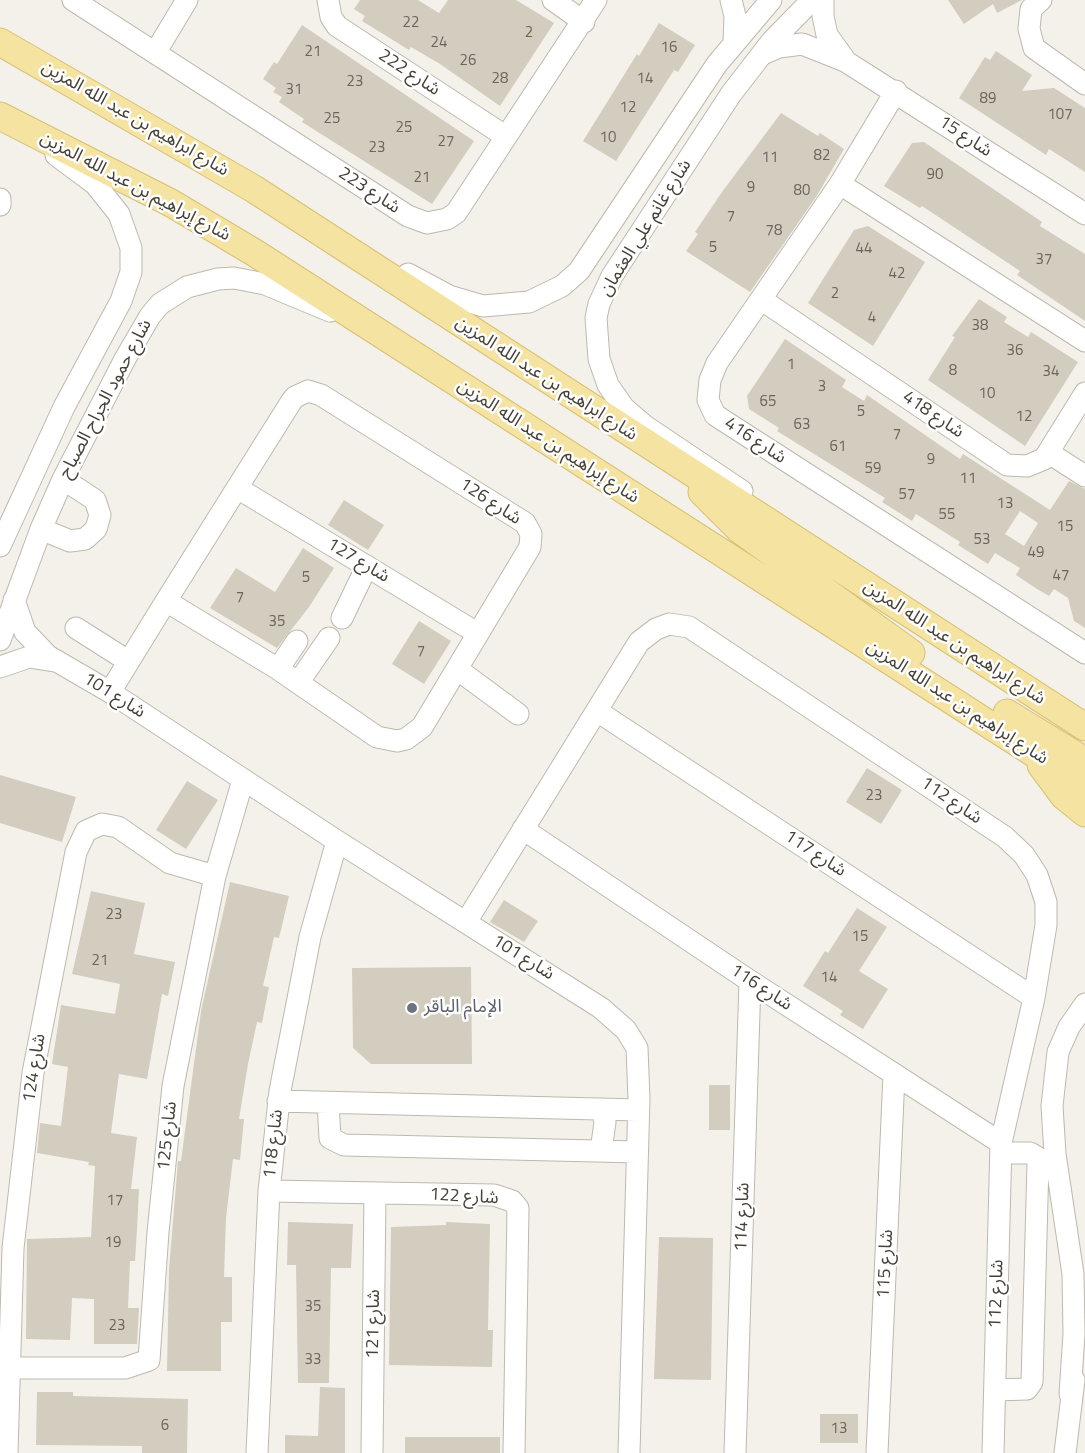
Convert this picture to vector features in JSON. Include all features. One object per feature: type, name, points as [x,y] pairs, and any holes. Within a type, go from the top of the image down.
[{"type":"main road","name":"شارع ابراهيم بن عبد الله المزين","points":[[0,42],[173,140],[1085,727]]},
{"type":"main road","name":"شارع إبراهيم بن عبد الله المزين","points":[[0,116],[180,208],[297,279],[1085,786]]},
{"type":"main road","points":[[684,467],[706,497],[739,530],[906,650],[1085,762]]},
{"type":"main road","points":[[1035,753],[1054,784],[1085,813]]},
{"type":"street","name":"شارع 223","points":[[73,0],[417,221],[437,222],[456,213],[505,136],[584,22],[596,0]]},
{"type":"street","points":[[156,53],[186,0]]},
{"type":"street","name":"شارع 222","points":[[328,0],[331,17],[337,26],[505,136]]},
{"type":"street","points":[[553,0],[584,22]]},
{"type":"street","points":[[731,0],[735,16],[734,42]]},
{"type":"street","name":"شارع غانم علي العثمان","points":[[290,214],[313,220],[342,234],[441,293],[471,304],[494,307],[529,302],[562,286],[579,271],[734,42],[771,0]]},
{"type":"street","name":"شارع غانم علي العثمان","points":[[812,0],[760,56],[731,94],[605,290],[596,318],[597,352],[608,385],[634,418],[782,518],[833,566]]},
{"type":"street","name":"شارع 15","points":[[823,0],[822,16],[827,35],[845,61]]},
{"type":"street","points":[[1041,0],[1031,9],[1029,29],[1034,48],[1085,84]]},
{"type":"street","name":"شارع 15","points":[[760,56],[779,47],[802,44],[845,61],[896,91],[1085,214]]},
{"type":"street","name":"شارع 416","points":[[896,91],[840,184],[717,363],[710,380],[708,399],[715,415],[1085,653]]},
{"type":"street","name":"شارع حمود الجراح الصباح","points":[[0,546],[60,417],[121,301],[131,272],[128,237],[119,214],[104,194],[85,176],[57,156],[43,138]]},
{"type":"street","points":[[840,184],[1085,341]]},
{"type":"street","points":[[0,199],[0,205]]},
{"type":"street","points":[[613,221],[622,232],[638,236]]},
{"type":"street","name":"شارع حمود الجراح الصباح","points":[[0,640],[41,529],[63,479],[125,359],[150,316],[160,304],[187,287],[218,279],[234,278],[266,284],[371,328]]},
{"type":"street","name":"شارع 418","points":[[762,300],[1007,465],[1027,466],[1044,459],[1048,453]]},
{"type":"street","points":[[98,343],[114,346],[125,359]]},
{"type":"street","name":"شارع 126","points":[[110,692],[166,601],[239,489],[295,397],[308,391],[321,395],[529,528],[530,547],[422,727],[415,734],[396,741],[377,737],[278,669],[166,601]]},
{"type":"street","points":[[1085,393],[1048,453],[1085,476]]},
{"type":"street","points":[[41,529],[63,539],[78,541],[91,535],[99,522],[99,507],[95,500],[63,479]]},
{"type":"street","name":"شارع 127","points":[[239,489],[477,633]]},
{"type":"street","points":[[342,618],[366,566]]},
{"type":"street","name":"شارع 101","points":[[14,600],[25,632],[39,649],[57,662],[110,692],[337,841],[601,1008],[626,1030],[637,1048],[638,1110],[629,1453]]},
{"type":"street","name":"شارع 112","points":[[466,922],[639,642],[656,629],[669,624],[689,627],[1005,837],[1024,855],[1037,875],[1046,902],[1046,925],[1034,998],[1001,1148],[993,1453]]},
{"type":"street","points":[[76,628],[128,661]]},
{"type":"street","points":[[298,683],[329,638]]},
{"type":"street","points":[[278,669],[297,641]]},
{"type":"street","name":"شارع 101","points":[[0,667],[29,657],[57,662]]},
{"type":"street","points":[[457,669],[518,714]]},
{"type":"street","name":"شارع 117","points":[[597,711],[1034,998]]},
{"type":"street","name":"شارع 125","points":[[10,1368],[125,1368],[149,1360],[158,1232],[173,1086],[215,876],[243,780]]},
{"type":"street","name":"شارع 124","points":[[7,1453],[13,1248],[33,1073],[76,852],[86,831],[102,824],[118,827],[170,863],[215,876]]},
{"type":"street","name":"شارع 116","points":[[523,829],[1001,1148]]},
{"type":"street","name":"شارع 118","points":[[257,1453],[269,1191],[278,1101],[310,938],[337,841]]},
{"type":"street","name":"شارع 114","points":[[735,1453],[750,981]]},
{"type":"street","points":[[1065,1453],[1074,1334],[1073,1274],[1055,1154],[1052,1106],[1058,1052],[1069,1027],[1085,1004]]},
{"type":"street","name":"شارع 115","points":[[877,1453],[894,1075]]},
{"type":"street","points":[[278,1101],[638,1110]]},
{"type":"street","points":[[328,1103],[330,1138],[344,1145],[637,1152]]},
{"type":"street","points":[[601,1151],[605,1122],[602,1109]]},
{"type":"street","points":[[995,1390],[1023,1390],[1031,1384],[1038,1186],[1038,1160],[1035,1155],[1001,1148]]},
{"type":"street","name":"شارع 122","points":[[269,1191],[494,1195],[512,1201],[518,1208],[514,1453]]},
{"type":"street","name":"شارع 121","points":[[372,1453],[375,1194]]},
{"type":"street","points":[[1070,1394],[1085,1336]]},
{"type":"building","points":[[360,0],[418,0],[439,13],[448,0],[516,0],[554,23],[500,106],[440,64],[411,47],[409,50],[362,21],[365,16],[354,9]]},
{"type":"building","points":[[948,0],[1022,0],[997,13],[993,4],[964,24]]},
{"type":"building","points":[[659,23],[695,45],[678,72],[674,70],[616,161],[583,141]]},
{"type":"building","points":[[302,25],[474,141],[432,204],[302,122],[304,119],[279,102],[282,97],[273,92],[276,88],[263,79],[274,62],[277,64]]},
{"type":"building","points":[[996,51],[1032,75],[1022,91],[1054,88],[1085,108],[1085,172],[1049,149],[1046,155],[959,98],[985,57],[990,60]]},
{"type":"building","points":[[781,113],[818,136],[820,133],[844,149],[816,197],[750,292],[686,251],[698,234],[695,232],[722,192]]},
{"type":"building","points":[[924,142],[1042,222],[1040,226],[1085,254],[1085,321],[1017,275],[1020,271],[922,206],[920,208],[884,186],[912,143]]},
{"type":"building","points":[[868,226],[925,262],[873,346],[808,303],[854,230]]},
{"type":"building","points":[[979,299],[1007,317],[1004,322],[1028,337],[1031,332],[1078,362],[1025,446],[928,380],[955,337],[952,336]]},
{"type":"building","points":[[785,339],[846,380],[842,387],[864,401],[867,395],[960,459],[963,454],[1050,510],[1069,481],[1085,489],[1085,628],[1074,621],[1068,598],[1054,589],[1049,596],[1037,589],[1016,575],[1020,568],[995,553],[988,564],[958,545],[960,542],[916,514],[912,521],[882,502],[885,498],[777,431],[779,428],[749,409],[747,396]],"holes":[[[1020,511],[1038,523],[1024,546],[1005,534]]]},
{"type":"building","points":[[344,500],[384,525],[368,550],[328,525]]},
{"type":"building","points":[[303,548],[334,568],[309,607],[277,648],[210,608],[236,568],[275,592]]},
{"type":"building","points":[[419,621],[451,641],[424,684],[392,664]]},
{"type":"building","points":[[867,768],[902,790],[881,824],[846,802]]},
{"type":"building","points":[[0,775],[76,797],[62,842],[0,823]]},
{"type":"building","points":[[187,781],[218,800],[186,849],[156,830]]},
{"type":"building","points":[[230,882],[289,896],[279,938],[274,937],[263,986],[269,987],[262,1023],[257,1022],[248,1064],[239,1119],[244,1119],[240,1160],[233,1159],[226,1218],[224,1277],[232,1277],[232,1322],[221,1322],[221,1371],[167,1371],[169,1270],[178,1161],[181,1161],[201,1011]]},
{"type":"building","points":[[91,891],[145,903],[134,954],[175,962],[168,996],[162,994],[147,1079],[119,1074],[111,1133],[137,1137],[131,1189],[139,1189],[137,1229],[135,1261],[130,1261],[128,1308],[139,1308],[137,1344],[94,1344],[94,1299],[72,1298],[70,1340],[26,1339],[27,1239],[91,1237],[95,1166],[88,1165],[89,1162],[37,1153],[40,1123],[61,1126],[68,1067],[52,1064],[61,1005],[115,1014],[120,984],[72,974]]},
{"type":"building","points":[[504,900],[538,921],[524,942],[490,922]]},
{"type":"building","points":[[857,908],[887,927],[859,971],[888,989],[863,1029],[840,1015],[843,1011],[803,986],[825,951],[828,953]]},
{"type":"building","name":"الإمام الباقر","points":[[471,967],[472,1064],[371,1064],[353,1048],[352,968]]},
{"type":"building","points":[[709,1085],[730,1085],[730,1130],[709,1130]]},
{"type":"building","points":[[288,1222],[353,1224],[351,1268],[331,1268],[329,1383],[298,1383],[296,1265],[287,1265]]},
{"type":"building","points":[[446,1222],[490,1224],[488,1330],[493,1330],[492,1367],[389,1365],[391,1227],[446,1225]]},
{"type":"building","points":[[659,1237],[713,1238],[711,1380],[654,1379]]},
{"type":"building","points":[[320,1387],[345,1388],[345,1453],[285,1453],[285,1435],[318,1436]]},
{"type":"building","points":[[37,1392],[73,1392],[73,1396],[188,1399],[187,1453],[142,1453],[142,1446],[36,1445]]},
{"type":"building","points":[[820,1414],[858,1414],[858,1443],[820,1443]]},
{"type":"building","points":[[405,1437],[500,1437],[500,1453],[405,1453]]},
{"type":"place","name":"الإمام الباقر","points":[[412,1008]]}]
